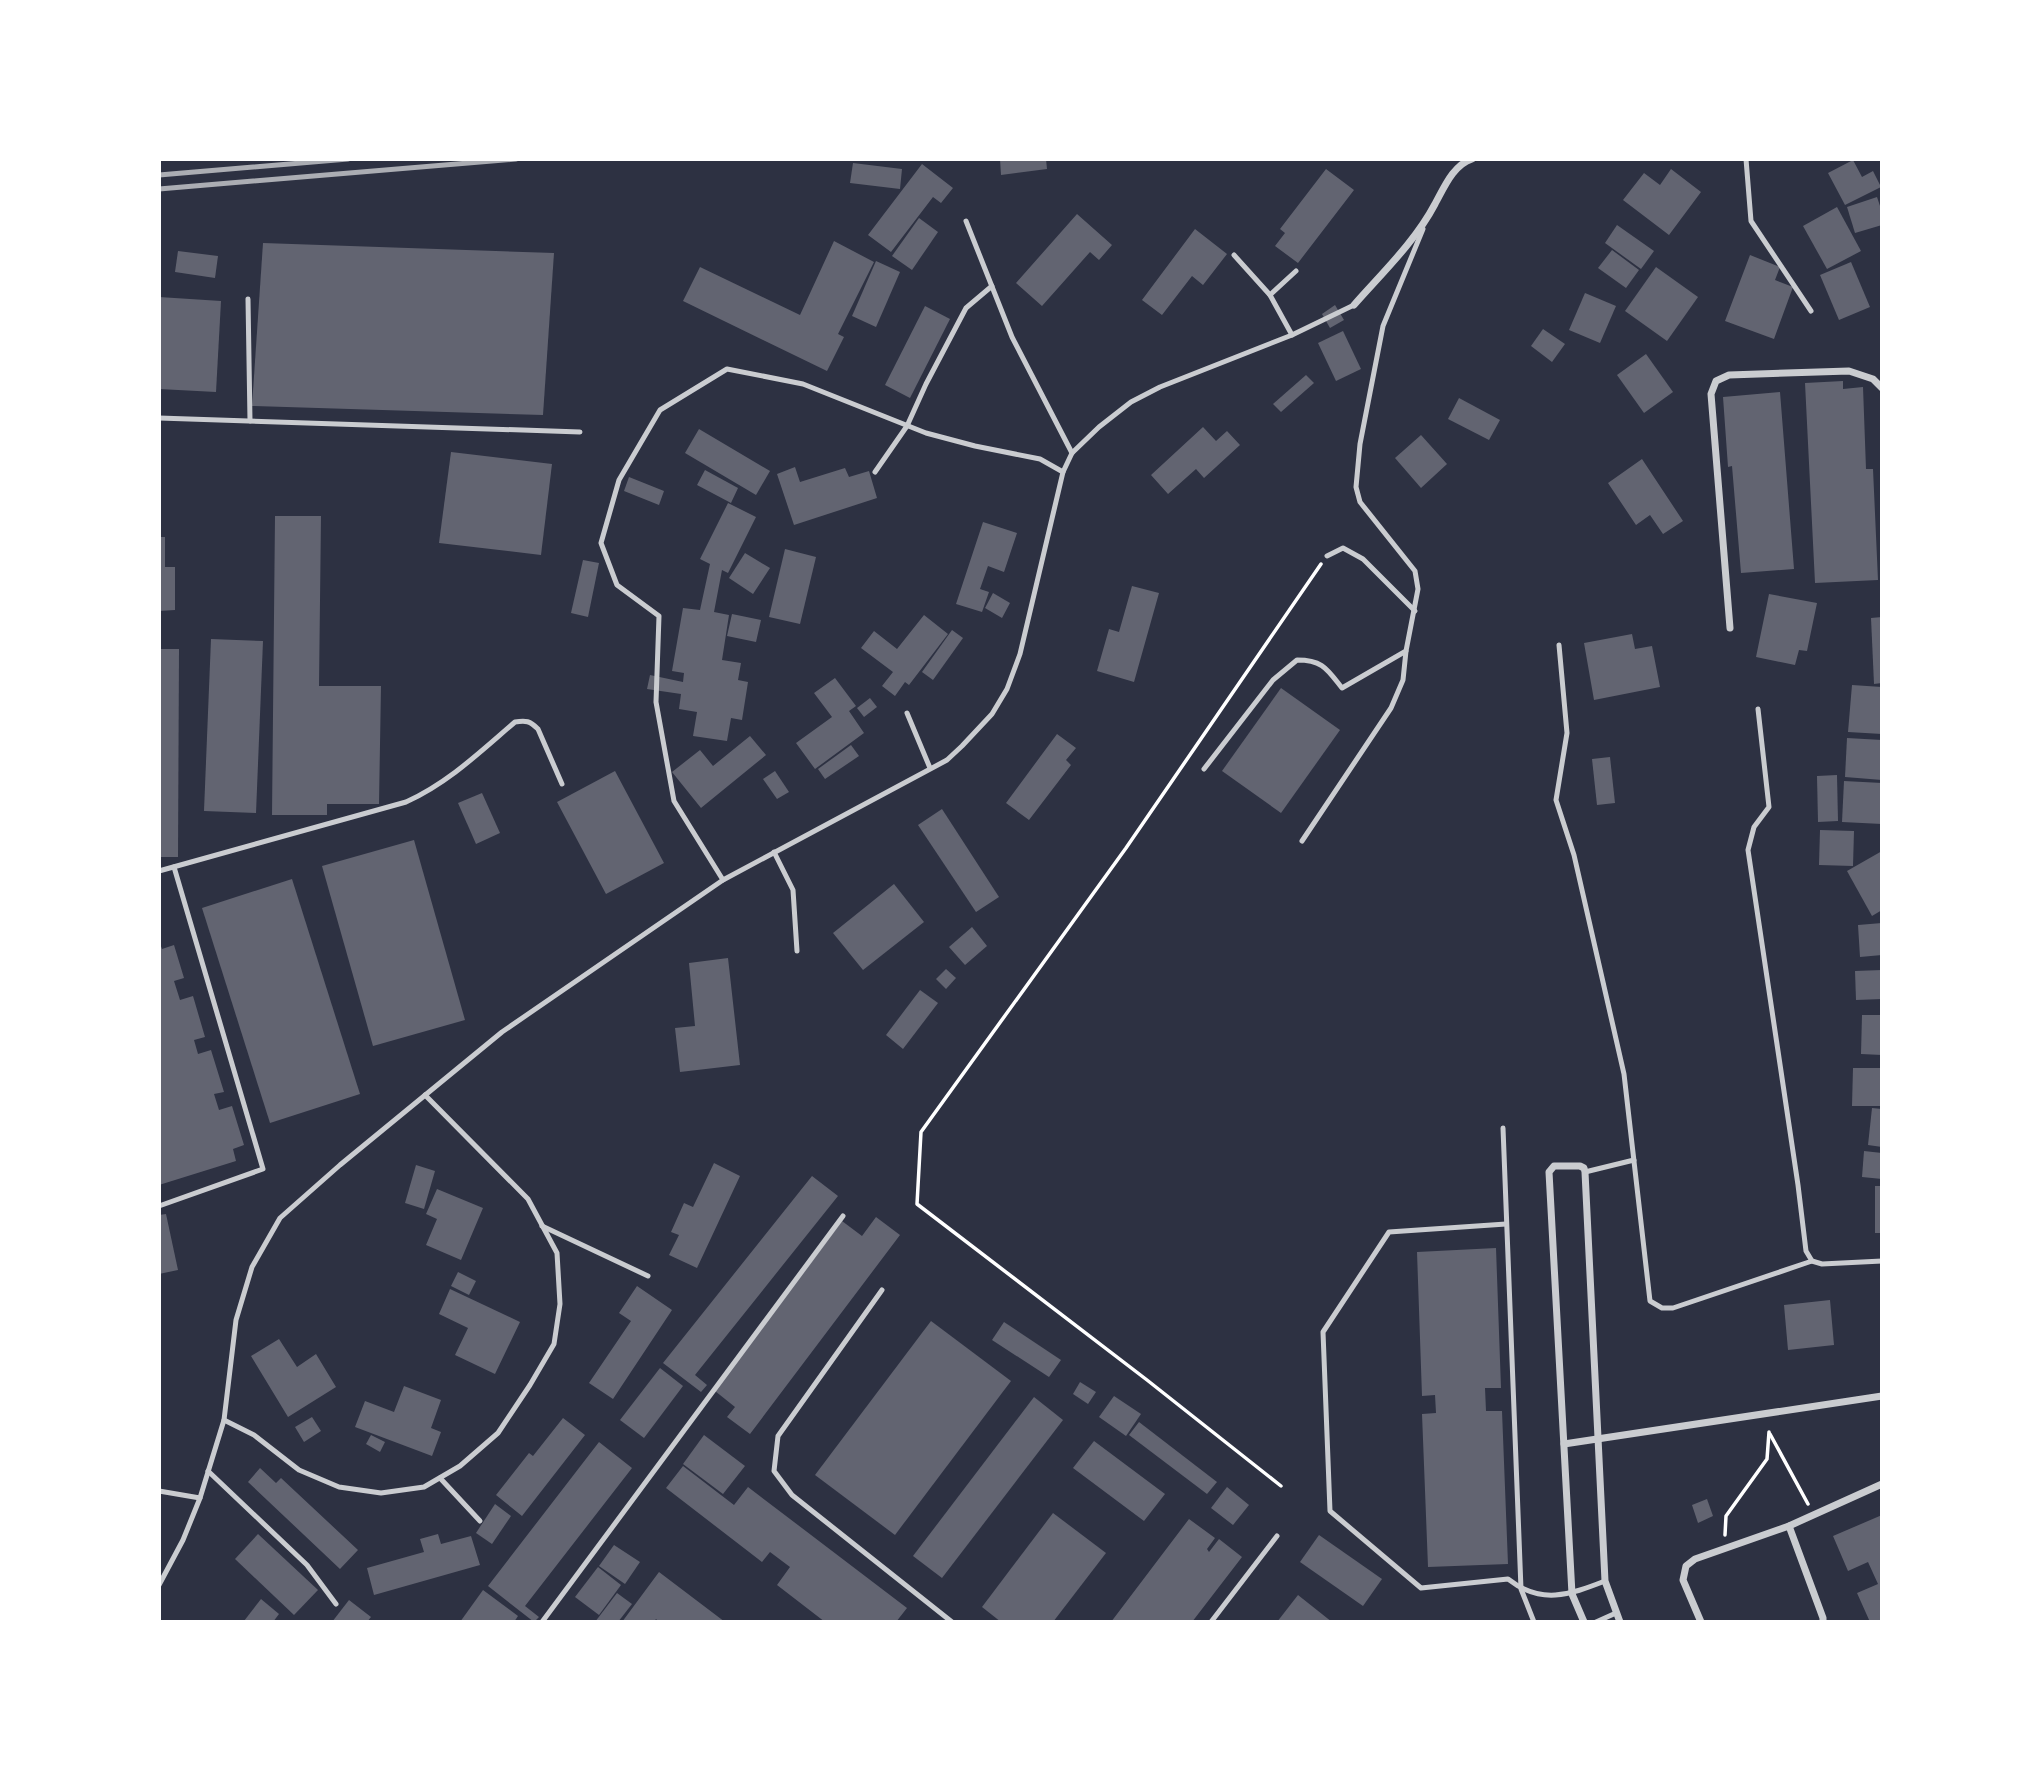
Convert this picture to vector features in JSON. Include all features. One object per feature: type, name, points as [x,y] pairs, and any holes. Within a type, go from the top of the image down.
[{"type":"street","points":[[1354,305],[1425,223],[1447,182],[1466,161],[1472,159]]},
{"type":"street","points":[[1730,628],[1711,394],[1716,381],[1729,375],[1849,371],[1873,379],[1882,388]]},
{"type":"street","points":[[1584,1622],[1572,1594],[1549,1172],[1554,1166],[1580,1166],[1585,1172],[1605,1581],[1620,1622]]},
{"type":"street","points":[[1564,1444],[1598,1441],[1882,1396]]},
{"type":"street","points":[[1701,1622],[1684,1580],[1686,1566],[1695,1559],[1789,1526],[1882,1484]]},
{"type":"street","points":[[1789,1526],[1823,1622]]},
{"type":"lane","points":[[1746,159],[1751,221],[1811,311]]},
{"type":"lane","points":[[966,220],[1012,337],[1072,453]]},
{"type":"lane","points":[[1302,841],[1391,708],[1403,680],[1418,589],[1415,571],[1360,502],[1356,487],[1360,444],[1383,326],[1425,223]]},
{"type":"lane","points":[[1234,255],[1270,295],[1292,335]]},
{"type":"lane","points":[[1270,295],[1296,271]]},
{"type":"lane","points":[[875,472],[907,426],[966,308],[992,286]]},
{"type":"lane","points":[[248,299],[250,421]]},
{"type":"lane","points":[[159,1585],[183,1540],[200,1498],[224,1420],[236,1320],[252,1267],[280,1218],[502,1032],[723,880],[947,760],[992,713],[1007,689],[1020,654],[1063,472],[1072,453],[1099,427],[1140,397],[1292,335],[1354,305]]},
{"type":"lane","points":[[723,880],[674,801],[656,702],[659,616],[617,585],[601,543],[619,480],[660,410],[727,369],[803,384],[907,426],[975,446],[1040,459],[1063,472]]},
{"type":"lane","points":[[159,418],[580,432]]},
{"type":"lane","points":[[1327,555],[1343,548],[1363,559],[1415,611]]},
{"type":"lane","points":[[1559,645],[1567,733],[1556,800],[1574,855],[1624,1074],[1650,1301],[1662,1308],[1673,1308],[1812,1261],[1822,1264],[1882,1261]]},
{"type":"lane","points":[[1203,769],[1273,680],[1297,660],[1312,660],[1324,665],[1342,688],[1406,651]]},
{"type":"lane","points":[[1758,709],[1769,807],[1754,827],[1748,850],[1798,1185],[1805,1251],[1812,1261]]},
{"type":"lane","points":[[907,713],[930,768]]},
{"type":"lane","points":[[159,871],[405,802],[448,778],[515,722],[524,720],[531,722],[538,729],[562,784]]},
{"type":"lane","points":[[774,852],[793,890],[797,951]]},
{"type":"lane","points":[[159,1206],[263,1169],[173,867]]},
{"type":"lane","points":[[224,1420],[254,1436],[299,1470],[339,1487],[380,1493],[424,1487],[460,1466],[498,1433],[530,1385],[554,1344],[561,1304],[557,1254],[528,1199],[425,1095]]},
{"type":"lane","points":[[1503,1128],[1521,1589],[1534,1622]]},
{"type":"lane","points":[[1585,1172],[1634,1160]]},
{"type":"lane","points":[[542,1622],[843,1216]]},
{"type":"lane","points":[[1506,1224],[1389,1232],[1323,1332],[1330,1511],[1421,1588],[1508,1579],[1521,1589],[1550,1596],[1572,1594],[1605,1581]]},
{"type":"lane","points":[[542,1226],[648,1276]]},
{"type":"lane","points":[[882,1290],[778,1436],[774,1471],[792,1495],[952,1622]]},
{"type":"lane","points":[[208,1471],[307,1565],[337,1604]]},
{"type":"lane","points":[[440,1478],[480,1521]]},
{"type":"lane","points":[[159,1491],[200,1498]]},
{"type":"lane","points":[[1211,1622],[1278,1536]]},
{"type":"lane","points":[[1596,1622],[1616,1613]]},
{"type":"path","points":[[1280,1486],[1147,1380],[917,1204],[921,1132],[1126,848],[1327,555]]},
{"type":"path","points":[[1724,1549],[1726,1516],[1767,1459],[1769,1432],[1814,1515]]},
{"type":"building","points":[[1000,159],[1046,159],[1047,169],[1001,175]]},
{"type":"building","points":[[1853,160],[1862,177],[1873,171],[1881,187],[1845,205],[1828,173]]},
{"type":"building","points":[[853,163],[902,169],[900,189],[850,183]]},
{"type":"building","points":[[922,164],[953,188],[941,203],[933,197],[891,252],[868,235]]},
{"type":"building","points":[[1326,169],[1354,190],[1298,263],[1275,246],[1285,233],[1280,229]]},
{"type":"building","points":[[1671,169],[1701,192],[1669,235],[1623,200],[1644,173],[1660,185]]},
{"type":"building","points":[[1877,197],[1882,212],[1882,225],[1855,233],[1847,207]]},
{"type":"building","points":[[1837,207],[1861,251],[1827,269],[1803,226]]},
{"type":"building","points":[[1077,214],[1112,245],[1099,260],[1090,252],[1042,306],[1016,283]]},
{"type":"building","points":[[919,218],[938,232],[912,270],[892,256]]},
{"type":"building","points":[[1617,225],[1654,251],[1641,269],[1605,243]]},
{"type":"building","points":[[1195,229],[1227,254],[1203,285],[1192,276],[1162,315],[1142,300]]},
{"type":"building","points":[[834,241],[874,262],[838,334],[844,337],[827,371],[683,301],[700,267],[800,315]]},
{"type":"building","points":[[263,243],[554,253],[543,415],[252,406]]},
{"type":"building","points":[[1612,250],[1639,270],[1626,288],[1598,268]]},
{"type":"building","points":[[178,251],[218,256],[215,278],[175,272]]},
{"type":"building","points":[[1750,255],[1780,267],[1775,280],[1793,287],[1774,339],[1725,321]]},
{"type":"building","points":[[876,261],[900,272],[876,327],[852,316]]},
{"type":"building","points":[[1851,262],[1870,307],[1839,320],[1820,275]]},
{"type":"building","points":[[1656,267],[1698,297],[1667,341],[1625,311]]},
{"type":"building","points":[[1585,293],[1616,306],[1600,343],[1569,330]]},
{"type":"building","points":[[159,297],[221,301],[216,392],[159,389]]},
{"type":"building","points":[[1335,305],[1344,320],[1330,328],[1322,314]]},
{"type":"building","points":[[925,306],[950,319],[910,398],[885,385]]},
{"type":"building","points":[[1543,329],[1565,344],[1552,362],[1531,346]]},
{"type":"building","points":[[1343,331],[1361,369],[1336,381],[1318,343]]},
{"type":"building","points":[[1646,354],[1673,392],[1644,413],[1617,375]]},
{"type":"building","points":[[1306,375],[1314,383],[1281,412],[1273,404]]},
{"type":"building","points":[[1843,381],[1843,389],[1863,387],[1866,469],[1873,469],[1878,580],[1815,583],[1805,383]]},
{"type":"building","points":[[1780,392],[1794,569],[1741,573],[1732,466],[1728,467],[1723,397]]},
{"type":"building","points":[[1459,398],[1500,420],[1489,440],[1448,419]]},
{"type":"building","points":[[1203,427],[1216,441],[1227,431],[1240,445],[1204,478],[1196,469],[1168,494],[1151,475]]},
{"type":"building","points":[[699,429],[770,471],[756,495],[685,453]]},
{"type":"building","points":[[1421,435],[1447,464],[1421,488],[1395,458]]},
{"type":"building","points":[[451,452],[552,464],[541,555],[439,543]]},
{"type":"building","points":[[1642,459],[1683,521],[1663,534],[1650,515],[1636,525],[1608,483]]},
{"type":"building","points":[[795,467],[800,482],[845,468],[849,477],[869,471],[877,498],[794,525],[777,474]]},
{"type":"building","points":[[705,470],[738,488],[731,503],[697,485]]},
{"type":"building","points":[[629,477],[664,491],[659,505],[624,491]]},
{"type":"building","points":[[728,503],[756,517],[728,573],[722,570],[714,612],[729,615],[722,660],[741,663],[738,680],[748,682],[742,720],[731,718],[727,741],[693,736],[697,712],[679,709],[681,694],[647,689],[650,675],[683,682],[684,673],[672,671],[683,608],[700,610],[710,564],[700,559]]},
{"type":"building","points":[[275,516],[321,516],[319,686],[381,686],[379,804],[327,804],[327,815],[272,815]]},
{"type":"building","points":[[983,522],[1017,533],[1004,572],[988,566],[980,589],[989,592],[982,612],[956,604]]},
{"type":"building","points":[[159,537],[165,537],[165,567],[175,567],[175,610],[159,611]]},
{"type":"building","points":[[785,549],[816,557],[800,624],[769,617]]},
{"type":"building","points":[[745,553],[770,568],[753,594],[729,578]]},
{"type":"building","points":[[583,560],[599,563],[588,617],[571,613]]},
{"type":"building","points":[[1132,586],[1159,593],[1134,682],[1097,671],[1109,629],[1119,632]]},
{"type":"building","points":[[993,593],[1010,603],[1002,618],[985,608]]},
{"type":"building","points":[[1769,594],[1817,603],[1807,651],[1799,650],[1795,665],[1756,657]]},
{"type":"building","points":[[732,614],[761,620],[756,642],[727,636]]},
{"type":"building","points":[[924,615],[948,634],[909,685],[905,682],[895,696],[882,686],[893,672],[861,648],[874,631],[897,649]]},
{"type":"building","points":[[1882,617],[1882,683],[1874,684],[1871,618]]},
{"type":"building","points":[[952,630],[963,638],[933,680],[922,672]]},
{"type":"building","points":[[1632,634],[1635,649],[1652,646],[1660,687],[1594,700],[1584,643]]},
{"type":"building","points":[[211,639],[263,641],[256,813],[204,811]]},
{"type":"building","points":[[159,649],[179,649],[178,857],[159,857]]},
{"type":"building","points":[[835,678],[856,706],[849,711],[864,733],[815,769],[796,743],[832,717],[814,693]]},
{"type":"building","points":[[1852,685],[1882,687],[1882,734],[1848,732]]},
{"type":"building","points":[[1281,688],[1340,730],[1281,813],[1222,771]]},
{"type":"building","points":[[870,698],[877,707],[864,717],[857,708]]},
{"type":"building","points":[[1057,734],[1076,748],[1066,760],[1071,765],[1029,820],[1006,803]]},
{"type":"building","points":[[750,736],[766,755],[701,808],[672,772],[700,750],[713,766]]},
{"type":"building","points":[[1847,738],[1882,740],[1882,780],[1845,777]]},
{"type":"building","points":[[851,745],[859,756],[825,779],[818,769]]},
{"type":"building","points":[[1610,757],[1615,803],[1597,805],[1592,759]]},
{"type":"building","points":[[615,771],[664,863],[606,894],[557,802]]},
{"type":"building","points":[[775,771],[789,792],[777,799],[763,779]]},
{"type":"building","points":[[1837,775],[1838,821],[1818,822],[1817,776]]},
{"type":"building","points":[[1844,781],[1882,783],[1882,824],[1842,822]]},
{"type":"building","points":[[482,793],[500,833],[476,844],[458,803]]},
{"type":"building","points":[[942,809],[999,897],[976,912],[918,825]]},
{"type":"building","points":[[1820,830],[1854,831],[1853,866],[1819,865]]},
{"type":"building","points":[[414,840],[465,1020],[373,1046],[322,866]]},
{"type":"building","points":[[1882,851],[1882,910],[1872,916],[1847,871]]},
{"type":"building","points":[[292,879],[360,1094],[270,1123],[202,908]]},
{"type":"building","points":[[894,884],[924,922],[863,970],[833,933]]},
{"type":"building","points":[[1882,923],[1882,955],[1860,957],[1858,925]]},
{"type":"building","points":[[972,927],[987,946],[965,965],[949,947]]},
{"type":"building","points":[[159,941],[162,949],[174,945],[184,978],[174,981],[180,1000],[193,996],[205,1037],[194,1040],[198,1054],[211,1050],[224,1092],[214,1094],[219,1110],[232,1106],[244,1145],[233,1149],[236,1161],[159,1185]]},
{"type":"building","points":[[728,958],[740,1065],[680,1072],[675,1028],[695,1026],[689,963]]},
{"type":"building","points":[[946,969],[956,978],[946,989],[936,979]]},
{"type":"building","points":[[1882,970],[1882,999],[1856,1000],[1855,971]]},
{"type":"building","points":[[920,990],[938,1003],[903,1049],[886,1035]]},
{"type":"building","points":[[1862,1015],[1882,1015],[1882,1055],[1861,1054]]},
{"type":"building","points":[[1853,1068],[1882,1068],[1882,1106],[1852,1106]]},
{"type":"building","points":[[1872,1108],[1882,1109],[1882,1147],[1868,1145]]},
{"type":"building","points":[[1864,1151],[1882,1153],[1882,1179],[1862,1177]]},
{"type":"building","points":[[714,1163],[740,1176],[697,1268],[669,1255],[679,1235],[671,1232],[684,1203],[693,1207]]},
{"type":"building","points":[[416,1165],[435,1171],[424,1209],[405,1203]]},
{"type":"building","points":[[812,1176],[838,1196],[695,1375],[707,1385],[701,1392],[663,1363]]},
{"type":"building","points":[[1875,1186],[1882,1186],[1882,1233],[1875,1233]]},
{"type":"building","points":[[437,1189],[483,1208],[461,1260],[426,1245],[437,1219],[426,1214]]},
{"type":"building","points":[[166,1214],[178,1270],[159,1274],[159,1215]]},
{"type":"building","points":[[876,1217],[900,1235],[750,1434],[727,1417],[735,1407],[715,1391],[842,1221],[862,1236]]},
{"type":"building","points":[[1496,1248],[1501,1388],[1485,1388],[1486,1411],[1502,1411],[1508,1564],[1428,1567],[1422,1414],[1436,1413],[1435,1395],[1422,1396],[1417,1252]]},
{"type":"building","points":[[458,1272],[476,1281],[469,1295],[451,1286]]},
{"type":"building","points":[[637,1286],[672,1310],[613,1399],[589,1383],[631,1321],[619,1313]]},
{"type":"building","points":[[450,1289],[520,1322],[495,1374],[455,1355],[468,1328],[439,1314]]},
{"type":"building","points":[[1830,1300],[1834,1345],[1788,1350],[1784,1305]]},
{"type":"building","points":[[931,1321],[1011,1381],[895,1535],[815,1475]]},
{"type":"building","points":[[1004,1322],[1061,1360],[1049,1377],[992,1340]]},
{"type":"building","points":[[279,1339],[297,1367],[316,1354],[336,1387],[288,1417],[251,1356]]},
{"type":"building","points":[[660,1368],[683,1386],[644,1438],[620,1420]]},
{"type":"building","points":[[1080,1382],[1096,1392],[1088,1404],[1073,1394]]},
{"type":"building","points":[[404,1386],[441,1400],[431,1428],[441,1432],[432,1456],[355,1427],[365,1401],[394,1412]]},
{"type":"building","points":[[1114,1396],[1141,1414],[1126,1436],[1099,1417]]},
{"type":"building","points":[[1034,1397],[1063,1420],[942,1578],[913,1556]]},
{"type":"building","points":[[312,1417],[321,1431],[304,1442],[295,1427]]},
{"type":"building","points":[[563,1418],[585,1435],[522,1516],[496,1495],[529,1453],[533,1456]]},
{"type":"building","points":[[1139,1422],[1217,1482],[1207,1494],[1129,1435]]},
{"type":"building","points":[[371,1435],[385,1442],[380,1452],[366,1444]]},
{"type":"building","points":[[704,1435],[745,1466],[723,1494],[683,1464]]},
{"type":"building","points":[[1094,1441],[1165,1494],[1144,1521],[1073,1468]]},
{"type":"building","points":[[599,1442],[632,1468],[525,1606],[539,1617],[534,1622],[488,1586]]},
{"type":"building","points":[[683,1466],[734,1505],[748,1487],[907,1608],[896,1622],[825,1622],[777,1585],[790,1567],[770,1552],[762,1562],[666,1488]]},
{"type":"building","points":[[260,1468],[276,1483],[281,1478],[358,1550],[340,1569],[248,1482]]},
{"type":"building","points":[[1227,1487],[1249,1505],[1233,1525],[1211,1508]]},
{"type":"building","points":[[1707,1499],[1713,1516],[1698,1523],[1692,1505]]},
{"type":"building","points":[[495,1504],[511,1516],[492,1544],[476,1533]]},
{"type":"building","points":[[1053,1513],[1106,1553],[1053,1622],[1001,1622],[982,1607]]},
{"type":"building","points":[[1882,1515],[1882,1622],[1870,1622],[1857,1593],[1878,1584],[1868,1562],[1848,1571],[1833,1536]]},
{"type":"building","points":[[1189,1519],[1215,1538],[1207,1549],[1209,1552],[1219,1539],[1242,1557],[1192,1622],[1111,1622]]},
{"type":"building","points":[[258,1534],[318,1590],[294,1615],[235,1559]]},
{"type":"building","points":[[438,1534],[441,1544],[471,1536],[480,1565],[374,1595],[367,1568],[424,1552],[420,1539]]},
{"type":"building","points":[[1319,1535],[1382,1579],[1363,1606],[1300,1562]]},
{"type":"building","points":[[614,1545],[640,1562],[625,1584],[599,1566]]},
{"type":"building","points":[[598,1567],[621,1585],[599,1615],[575,1597]]},
{"type":"building","points":[[659,1572],[725,1622],[659,1622],[656,1619],[654,1622],[622,1622]]},
{"type":"building","points":[[483,1590],[518,1616],[514,1622],[460,1622]]},
{"type":"building","points":[[617,1593],[632,1604],[618,1622],[595,1622]]},
{"type":"building","points":[[1298,1595],[1332,1622],[1277,1622]]},
{"type":"building","points":[[261,1599],[279,1614],[273,1622],[245,1622],[244,1621]]},
{"type":"building","points":[[349,1600],[371,1617],[367,1622],[332,1622]]},
{"type":"railway","points":[[159,175],[348,159]]},
{"type":"railway","points":[[159,189],[516,159]]}]
